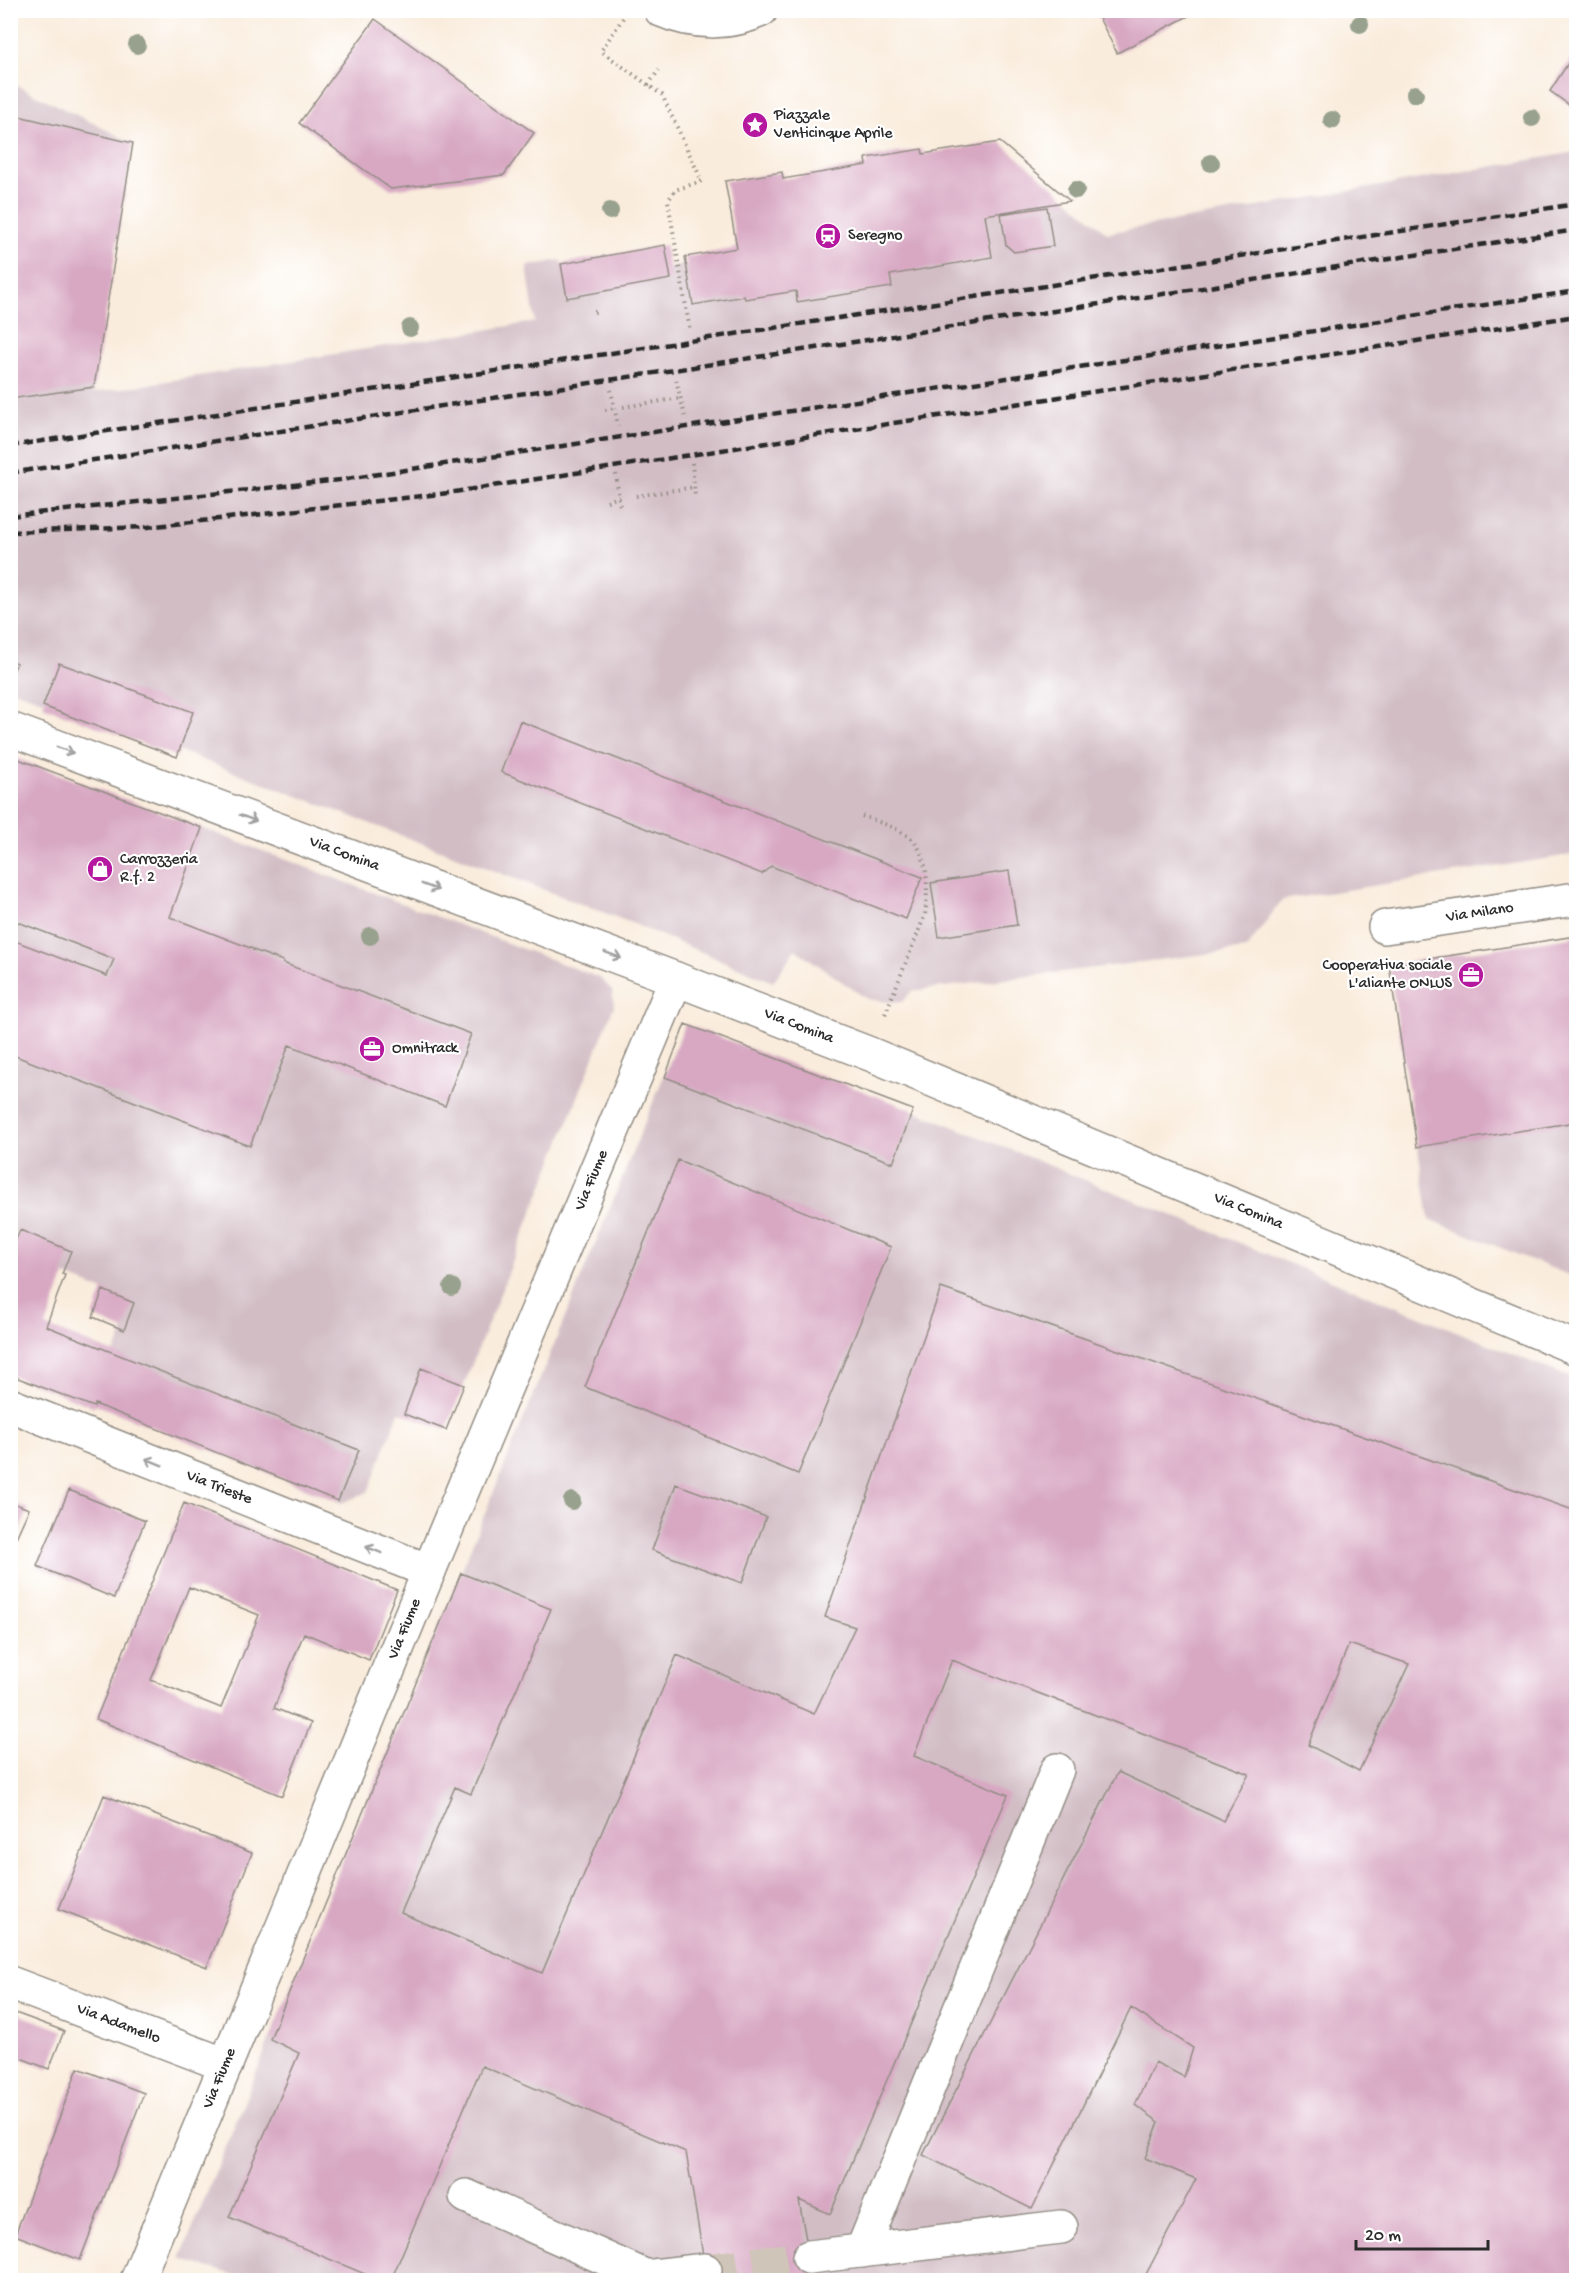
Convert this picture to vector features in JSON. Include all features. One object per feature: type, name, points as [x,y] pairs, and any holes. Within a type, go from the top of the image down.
[{"type":"street","points":[[661,10],[696,19],[727,21],[744,18],[761,10]]},
{"type":"street","name":"Via Comina","points":[[10,729],[870,1054],[1576,1347]]},
{"type":"street","name":"Via Milano","points":[[1385,927],[1576,899]]},
{"type":"street","name":"Via Fiume","points":[[137,2280],[676,979]]},
{"type":"street","name":"Via Trieste","points":[[10,1405],[429,1571]]},
{"type":"street","points":[[862,2251],[1057,1770]]},
{"type":"street","name":"Via Adamello","points":[[10,1983],[226,2065]]},
{"type":"street","points":[[466,2196],[633,2278],[705,2270]]},
{"type":"street","points":[[809,2257],[1061,2227]]},
{"type":"path","points":[[628,10],[601,51],[662,95],[702,181],[675,190],[668,201],[690,331]]},
{"type":"path","points":[[648,85],[660,70]]},
{"type":"path","points":[[676,380],[685,416]]},
{"type":"path","points":[[611,390],[618,426]]},
{"type":"path","points":[[623,407],[681,398]]},
{"type":"path","points":[[605,410],[615,408]]},
{"type":"path","points":[[692,463],[695,496]]},
{"type":"path","points":[[616,474],[620,507]]},
{"type":"path","points":[[636,496],[695,487]]},
{"type":"path","points":[[607,501],[619,497]]},
{"type":"path","points":[[862,816],[898,830],[910,837],[918,846],[923,857],[927,902],[921,926],[870,1054]]},
{"type":"shaded area","points":[[10,82],[133,143],[93,393],[535,322],[527,266],[561,260],[562,264],[665,245],[668,267],[686,264],[693,305],[744,296],[745,299],[796,291],[798,302],[892,287],[890,275],[992,257],[985,215],[1070,201],[1107,233],[1576,152],[1576,854],[1282,900],[1246,949],[912,991],[903,1001],[890,1002],[867,999],[795,949],[773,982],[634,924],[179,751],[177,757],[43,706],[45,701],[11,689]]},
{"type":"shaded area","points":[[13,757],[600,978],[612,990],[614,1006],[446,1430],[399,1412],[368,1492],[342,1503],[95,1404],[134,1303],[11,1254],[10,765]]},
{"type":"shaded area","points":[[1576,936],[1576,1278],[1429,1219],[1389,965]]},
{"type":"shaded area","points":[[685,1024],[913,1110],[1576,1380],[1576,2280],[251,2280],[180,2259]]},
{"type":"building","points":[[1098,10],[1200,10],[1117,53],[1096,12]]},
{"type":"building","points":[[375,19],[534,133],[504,175],[391,189],[299,123]]},
{"type":"building","points":[[1576,51],[1576,110],[1550,91]]},
{"type":"building","points":[[10,114],[133,143],[94,387],[10,399]]},
{"type":"building","points":[[1000,142],[1070,201],[985,215],[992,257],[890,275],[892,287],[797,302],[796,291],[745,299],[744,296],[693,305],[685,257],[737,248],[725,181],[782,172],[783,179],[867,165],[866,158],[922,149],[923,154]]},
{"type":"building","points":[[1047,207],[1053,246],[1014,252],[1006,245],[1001,214]]},
{"type":"building","points":[[665,245],[671,279],[567,298],[561,264]]},
{"type":"building","points":[[10,660],[17,663],[10,678]]},
{"type":"building","points":[[59,663],[193,712],[177,757],[43,706]]},
{"type":"building","points":[[520,721],[922,877],[906,919],[771,866],[762,874],[501,772]]},
{"type":"building","points":[[13,757],[202,828],[170,917],[283,961],[283,963],[471,1034],[445,1106],[289,1045],[250,1146],[10,1054],[10,939],[107,976],[114,959],[10,919],[10,765]]},
{"type":"building","points":[[1009,871],[1017,925],[939,937],[931,883]]},
{"type":"building","points":[[1576,936],[1576,1122],[1417,1147],[1389,965]]},
{"type":"building","points":[[685,1024],[913,1110],[893,1163],[665,1077]]},
{"type":"building","points":[[678,1160],[891,1247],[798,1474],[585,1387]]},
{"type":"building","points":[[20,1230],[71,1251],[62,1274],[65,1275],[46,1326],[359,1450],[338,1501],[95,1404],[94,1407],[10,1375],[10,1310],[16,1295],[10,1293],[10,1254]]},
{"type":"building","points":[[941,1288],[1576,1511],[1576,2280],[1143,2280],[1196,2179],[1145,2158],[1159,2122],[1135,2105],[1155,2062],[1184,2077],[1193,2048],[1131,2008],[1032,2209],[923,2155],[1118,1772],[1223,1821],[1249,1774],[952,1660],[914,1756],[1008,1795],[830,2214],[799,2200],[813,2280],[707,2280],[686,2152],[482,2066],[391,2280],[379,2280],[229,2217],[299,2053],[270,2039],[461,1573],[551,1609],[471,1794],[455,1787],[401,1913],[542,1973],[677,1655],[814,1714],[855,1627],[825,1617]],"holes":[[[1349,1644],[1409,1664],[1359,1771],[1308,1745]]]},
{"type":"building","points":[[103,1290],[134,1303],[124,1330],[93,1317]]},
{"type":"building","points":[[421,1368],[464,1385],[446,1430],[404,1414]]},
{"type":"building","points":[[676,1484],[766,1517],[742,1583],[652,1550]]},
{"type":"building","points":[[69,1490],[145,1521],[114,1598],[37,1566]]},
{"type":"building","points":[[10,1502],[29,1509],[10,1551]]},
{"type":"building","points":[[184,1503],[397,1590],[369,1660],[304,1633],[274,1708],[311,1723],[282,1796],[96,1719]],"holes":[[[189,1587],[259,1615],[221,1708],[151,1680]]]},
{"type":"building","points":[[104,1795],[252,1853],[207,1967],[59,1909]]},
{"type":"building","points":[[10,2011],[64,2031],[49,2069],[10,2054]]},
{"type":"building","points":[[78,2068],[144,2093],[80,2260],[15,2235]]},
{"type":"building","points":[[1117,2279],[1117,2280],[1091,2280]]},
{"type":"tunnel","points":[[705,2270],[809,2257]]},
{"type":"railway","points":[[10,446],[1576,204]]},
{"type":"railway","points":[[10,473],[1576,230]]},
{"type":"railway","points":[[10,516],[340,480],[1576,291]]},
{"type":"railway","points":[[10,532],[148,527],[448,493],[1576,316]]},
{"type":"place","name":"Piazzale Venticinque Aprile","points":[[755,125]]},
{"type":"place","name":"Seregno","points":[[828,236]]},
{"type":"place","name":"Carrozzeria R.f. 2","points":[[100,869]]},
{"type":"place","name":"Cooperativa sociale L'aliante ONLUS","points":[[1471,975]]},
{"type":"place","name":"Omnitrack","points":[[372,1049]]}]
